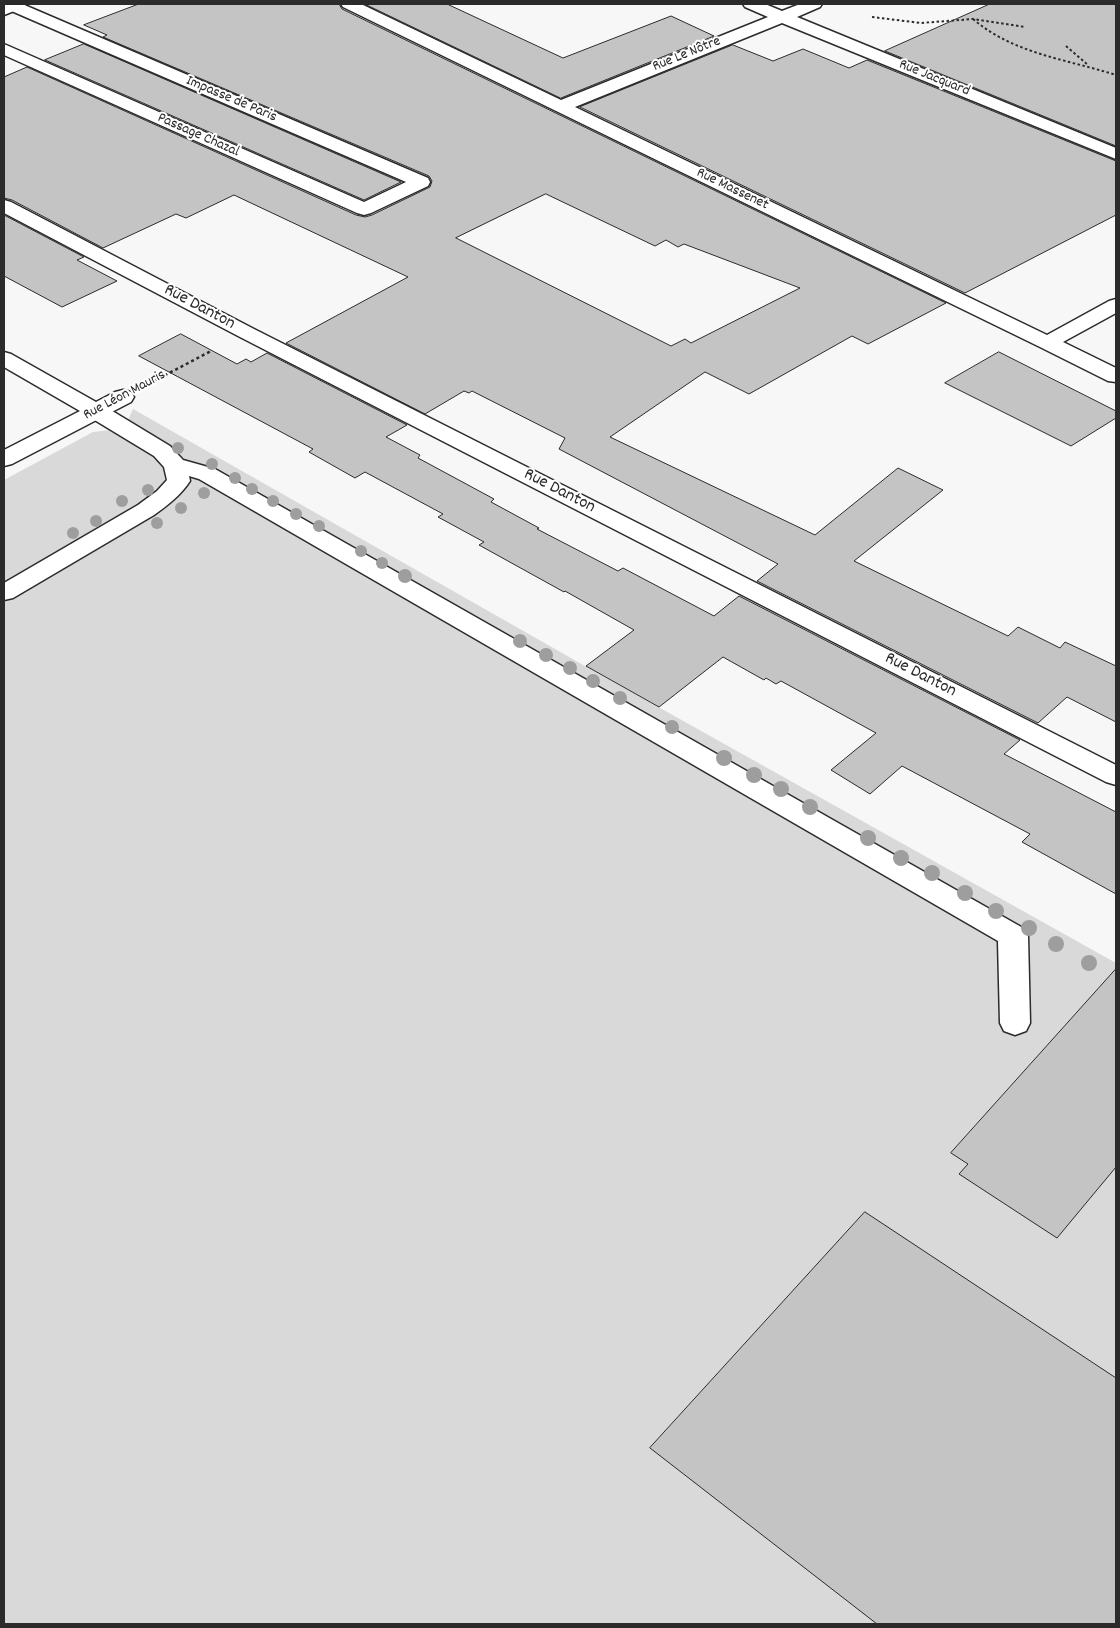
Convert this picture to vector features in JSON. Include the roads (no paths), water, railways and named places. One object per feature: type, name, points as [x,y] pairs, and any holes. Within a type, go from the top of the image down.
[{"type":"street","name":"Rue Massenet","points":[[349,4],[1116,376]]},
{"type":"street","name":"Rue Jacquard","points":[[751,4],[1116,154]]},
{"type":"street","name":"Rue Le Nôtre","points":[[559,107],[814,4]]},
{"type":"street","name":"Impasse de Paris","points":[[12,7],[421,182],[392,195]]},
{"type":"street","name":"Passage Chazal","points":[[4,49],[364,209],[392,195]]},
{"type":"street","name":"Rue Danton","points":[[4,206],[247,333],[1116,776]]},
{"type":"street","points":[[1047,342],[1116,305]]},
{"type":"street","points":[[4,358],[162,451],[175,465],[179,481],[165,496],[146,510],[4,593]]},
{"type":"street","name":"Rue Léon Mauris","points":[[4,459],[123,397]]},
{"type":"street","points":[[175,465],[207,474],[1013,936],[1015,1023]]}]
